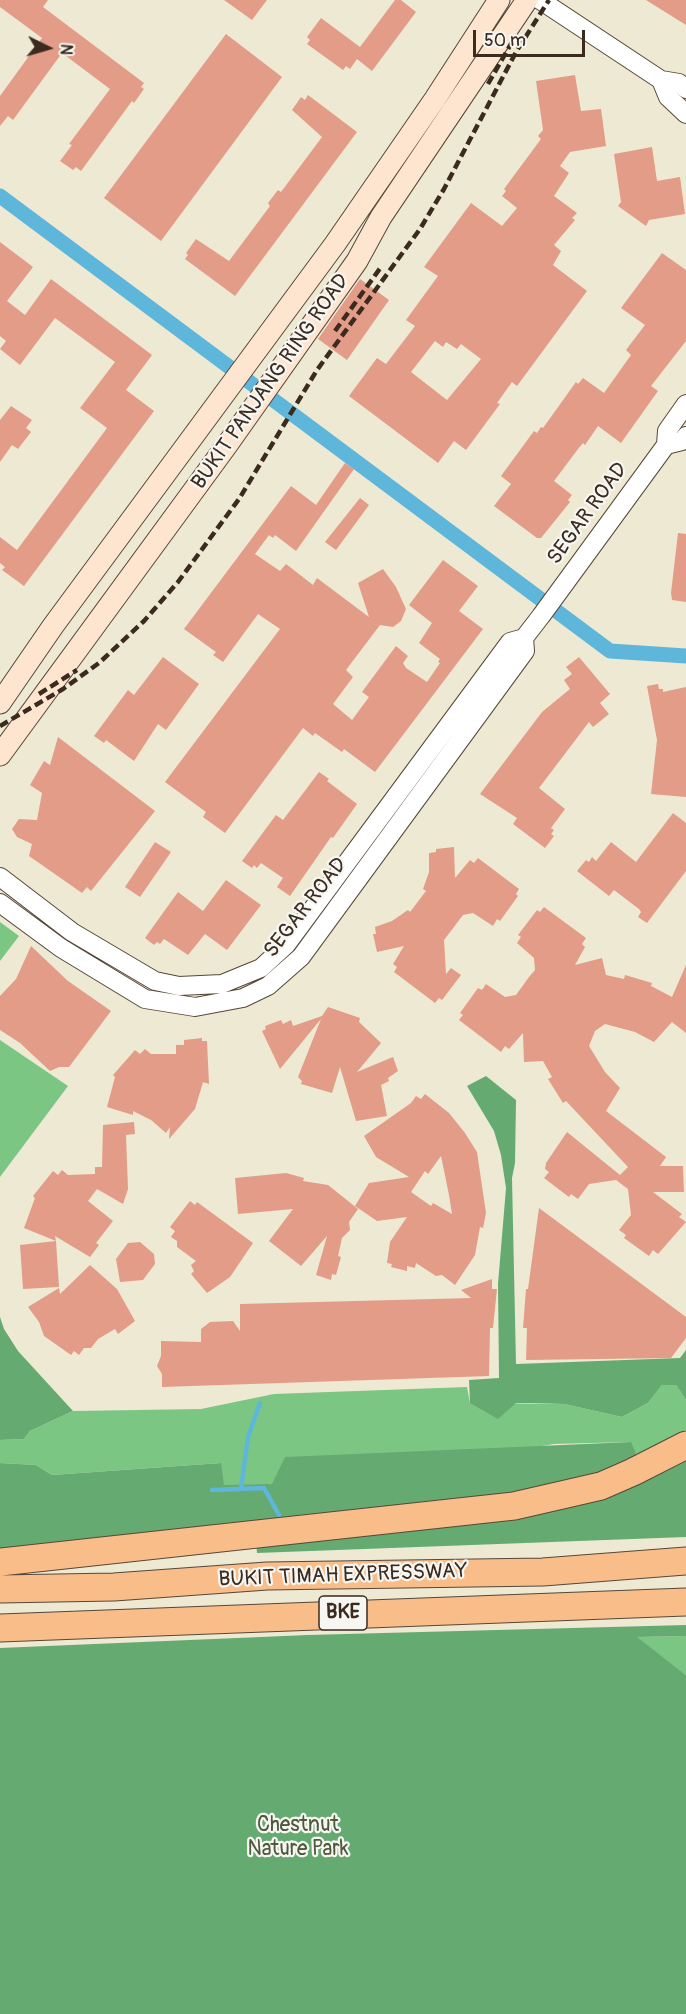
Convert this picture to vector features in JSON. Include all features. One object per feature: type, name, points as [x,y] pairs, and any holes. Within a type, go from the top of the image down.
[{"type":"highway","points":[[0,1562],[514,1506],[557,1498],[601,1485],[633,1473],[686,1445]]},
{"type":"highway","name":"BUKIT TIMAH EXPRESSWAY","points":[[0,1589],[114,1587],[267,1576],[543,1572],[686,1561]]},
{"type":"highway","name":"BUKIT TIMAH EXPRESSWAY","points":[[0,1628],[686,1602]]},
{"type":"main road","name":"BUKIT PANJANG RING ROAD","points":[[0,703],[52,626],[341,234],[435,99],[499,0]]},
{"type":"main road","name":"BUKIT PANJANG RING ROAD","points":[[0,755],[227,445],[253,405],[357,261],[381,217],[527,0]]},
{"type":"main road","points":[[202,425],[227,445]]},
{"type":"street","points":[[540,0],[661,80],[679,83],[686,89]]},
{"type":"street","points":[[661,80],[668,97],[686,114]]},
{"type":"street","name":"SEGAR ROAD","points":[[0,877],[72,932],[155,981],[198,986],[222,984],[261,968],[286,945],[510,642],[524,638],[541,616],[666,446],[667,431],[686,404]]},
{"type":"street","name":"SEGAR ROAD","points":[[666,446],[682,441],[686,436]]},
{"type":"street","name":"SEGAR ROAD","points":[[0,903],[61,948],[145,999],[195,1006],[243,998],[268,986],[301,957],[525,651],[524,638]]},
{"type":"green space","points":[[0,922],[19,936],[0,961]]},
{"type":"green space","points":[[0,1040],[68,1086],[0,1177]]},
{"type":"green space","points":[[486,1076],[516,1100],[515,1163],[512,1178],[516,1364],[680,1358],[686,1350],[686,1400],[676,1385],[662,1385],[648,1403],[622,1417],[564,1404],[516,1403],[498,1419],[470,1403],[469,1380],[499,1378],[498,1284],[506,1188],[501,1155],[494,1131],[467,1086]]},
{"type":"green space","points":[[0,1317],[4,1329],[18,1351],[73,1411],[30,1431],[24,1439],[0,1440]]},
{"type":"green space","points":[[662,1385],[676,1385],[686,1400],[686,1430],[637,1456],[630,1442],[554,1444],[524,1449],[624,1463],[0,1550],[221,1463],[52,1475],[36,1465],[0,1463],[0,1440],[24,1439],[30,1431],[73,1411],[201,1409],[274,1394],[467,1387],[470,1403],[564,1404],[622,1417],[648,1403]]},
{"type":"green space","points":[[631,1442],[637,1456],[605,1473],[525,1493],[0,1550],[0,1463],[36,1465],[52,1475],[221,1463],[224,1485],[272,1484],[285,1457]]},
{"type":"green space","points":[[686,1454],[686,1537],[257,1553],[256,1541],[403,1524]]},
{"type":"green space","name":"Chestnut Nature Park","points":[[686,1625],[686,1636],[637,1637],[686,1675],[686,2014],[0,2014],[0,1648],[308,1635]]},
{"type":"green space","points":[[686,1636],[686,1675],[636,1637]]},
{"type":"building","points":[[0,0],[48,0],[43,7],[144,83],[141,87],[144,89],[134,103],[132,101],[81,171],[76,167],[73,170],[60,161],[72,145],[69,144],[110,89],[62,53],[13,120],[8,116],[0,126],[0,96],[42,38],[0,7]]},
{"type":"building","points":[[224,0],[267,0],[252,20]]},
{"type":"building","points":[[395,0],[401,0],[416,12],[372,71],[357,59],[350,69],[346,66],[343,70],[307,44],[310,40],[307,37],[321,18],[360,47]]},
{"type":"building","points":[[646,0],[686,0],[686,25]]},
{"type":"building","points":[[226,34],[282,77],[161,241],[104,198]]},
{"type":"building","points":[[575,75],[581,111],[601,109],[606,146],[570,152],[560,166],[569,173],[554,196],[577,213],[572,218],[575,220],[554,245],[561,251],[553,265],[587,291],[517,386],[512,382],[497,403],[500,404],[466,450],[454,441],[438,463],[349,396],[377,358],[386,364],[415,326],[406,320],[438,276],[424,267],[471,203],[502,226],[517,208],[502,196],[506,191],[504,189],[541,139],[538,136],[543,130],[536,81]],"holes":[[[435,341],[443,347],[446,342],[457,349],[461,344],[481,359],[447,400],[411,372]]]},
{"type":"building","points":[[308,95],[357,132],[235,296],[185,259],[188,255],[186,253],[196,239],[229,261],[270,206],[268,203],[278,190],[281,192],[322,137],[292,110],[301,97],[305,100]]},
{"type":"building","points":[[652,147],[657,181],[680,177],[685,214],[649,220],[646,226],[618,206],[621,202],[614,154]]},
{"type":"building","points":[[0,242],[33,267],[7,301],[25,315],[51,279],[152,355],[126,390],[154,411],[24,586],[2,570],[5,567],[0,563],[0,537],[17,550],[107,428],[80,408],[115,362],[55,318],[20,365],[0,349],[6,341],[0,336]]},
{"type":"building","points":[[662,253],[686,270],[686,341],[651,386],[658,391],[621,443],[598,426],[585,445],[583,443],[578,449],[554,481],[572,495],[568,500],[570,502],[541,538],[537,538],[494,506],[511,484],[501,476],[534,431],[537,433],[541,427],[543,428],[576,382],[578,384],[583,378],[604,393],[631,355],[626,350],[645,325],[621,308]]},
{"type":"building","points":[[360,279],[389,300],[347,360],[318,339]]},
{"type":"building","points":[[11,406],[32,420],[26,428],[31,432],[18,449],[12,445],[0,462],[0,420]]},
{"type":"building","points":[[345,463],[354,469],[296,551],[275,535],[273,538],[269,535],[255,554],[280,571],[286,564],[313,585],[317,578],[369,617],[358,583],[383,569],[396,587],[406,609],[401,621],[393,627],[380,625],[346,670],[353,677],[333,704],[352,720],[369,697],[362,692],[396,646],[408,656],[403,663],[406,668],[427,682],[440,663],[438,662],[440,659],[419,643],[432,623],[409,605],[443,560],[478,586],[459,611],[483,629],[375,772],[344,749],[342,752],[315,733],[313,736],[303,728],[225,833],[203,817],[206,812],[165,782],[280,629],[258,614],[223,662],[213,655],[216,652],[184,629],[291,486],[316,505]]},
{"type":"building","points":[[360,498],[369,505],[336,550],[325,542]]},
{"type":"building","points":[[678,533],[686,534],[686,602],[672,600],[671,593]]},
{"type":"building","points":[[163,657],[199,684],[166,730],[158,724],[134,761],[106,740],[104,743],[94,736],[128,690],[134,695]]},
{"type":"building","points":[[579,657],[610,694],[600,703],[609,714],[593,727],[589,722],[539,788],[565,809],[551,828],[554,830],[551,834],[554,836],[545,848],[513,824],[517,818],[480,794],[542,712],[570,689],[564,680],[572,674],[566,667]]},
{"type":"building","points":[[658,684],[659,689],[663,689],[663,692],[686,687],[686,797],[651,794],[657,740],[647,686]]},
{"type":"building","points":[[58,737],[155,811],[91,891],[87,887],[82,893],[29,856],[32,844],[17,837],[12,829],[19,819],[37,820],[42,793],[30,785],[44,761],[50,765]]},
{"type":"building","points":[[319,772],[357,804],[290,896],[277,887],[283,878],[261,863],[257,868],[254,865],[252,868],[242,861],[276,815],[283,820]]},
{"type":"building","points":[[673,813],[686,823],[686,871],[647,923],[638,917],[641,912],[639,909],[614,890],[609,896],[577,871],[586,860],[589,862],[592,857],[596,861],[611,842],[636,862]]},
{"type":"building","points":[[155,842],[171,852],[140,897],[125,887]]},
{"type":"building","points":[[454,847],[455,878],[470,860],[474,863],[478,858],[519,889],[516,894],[518,896],[500,921],[497,919],[493,926],[473,913],[463,915],[444,940],[446,974],[451,968],[461,975],[442,1000],[439,998],[435,1003],[394,972],[397,967],[393,964],[404,946],[377,952],[373,934],[376,934],[375,927],[392,921],[408,910],[410,912],[426,891],[423,889],[429,872],[429,853],[436,852],[436,849]]},
{"type":"building","points":[[226,880],[261,905],[227,950],[205,934],[188,955],[164,939],[160,944],[157,942],[154,945],[145,938],[178,892],[203,911]]},
{"type":"building","points":[[544,907],[586,938],[582,944],[585,947],[575,965],[602,958],[606,975],[624,979],[625,975],[652,983],[651,986],[672,997],[686,965],[686,1033],[672,1022],[654,1042],[635,1032],[605,1024],[595,1031],[589,1046],[605,1072],[620,1088],[606,1111],[666,1157],[660,1166],[683,1166],[684,1192],[653,1192],[682,1214],[679,1217],[686,1222],[658,1254],[653,1250],[649,1256],[624,1238],[626,1235],[619,1230],[631,1215],[628,1189],[616,1180],[589,1184],[578,1199],[571,1194],[569,1197],[544,1178],[549,1172],[545,1169],[546,1163],[567,1132],[620,1175],[628,1167],[566,1101],[563,1103],[548,1079],[552,1077],[543,1061],[524,1062],[523,1033],[509,1049],[505,1046],[501,1052],[459,1020],[463,1015],[460,1013],[478,988],[482,990],[486,984],[505,997],[516,995],[535,970],[534,958],[517,943],[521,937],[518,935],[537,910],[540,912]]},
{"type":"building","points":[[31,946],[68,981],[111,1011],[69,1067],[59,1067],[50,1071],[20,1043],[0,1030],[0,996],[16,979]]},
{"type":"building","points":[[328,1007],[360,1018],[359,1022],[381,1043],[357,1072],[393,1057],[398,1071],[388,1078],[389,1081],[381,1085],[387,1116],[356,1121],[340,1067],[332,1093],[301,1084],[302,1081],[298,1077],[321,1019],[280,1069],[262,1031],[266,1029],[265,1026],[281,1020],[283,1024],[291,1020],[293,1026],[322,1016]]},
{"type":"building","points":[[202,1038],[202,1041],[207,1041],[209,1084],[203,1082],[195,1109],[169,1139],[170,1127],[166,1133],[151,1120],[133,1111],[133,1115],[107,1107],[115,1077],[113,1075],[135,1050],[140,1054],[145,1049],[151,1054],[176,1054],[176,1045],[184,1045],[184,1040]]},
{"type":"building","points":[[425,1094],[449,1113],[477,1152],[486,1213],[483,1228],[480,1227],[475,1255],[455,1285],[442,1275],[436,1276],[416,1263],[415,1268],[407,1266],[407,1271],[391,1267],[392,1264],[387,1263],[390,1242],[407,1217],[377,1221],[355,1206],[369,1183],[409,1177],[376,1157],[364,1136],[411,1103],[416,1096],[421,1099]],"holes":[[[441,1156],[452,1214],[433,1203],[431,1206],[411,1192],[425,1171],[428,1174]]]},
{"type":"building","points":[[134,1122],[135,1134],[126,1135],[128,1189],[123,1204],[97,1189],[88,1201],[113,1221],[96,1243],[99,1245],[90,1257],[55,1236],[56,1241],[24,1228],[35,1198],[33,1196],[53,1171],[58,1175],[62,1170],[68,1175],[95,1174],[95,1167],[102,1167],[103,1125]]},
{"type":"building","points":[[286,1173],[304,1178],[303,1181],[328,1185],[358,1209],[349,1222],[350,1230],[342,1238],[338,1256],[341,1257],[336,1275],[332,1274],[331,1280],[316,1275],[327,1236],[301,1266],[269,1241],[293,1209],[238,1214],[235,1178]]},
{"type":"building","points":[[190,1201],[195,1205],[197,1202],[253,1243],[230,1277],[207,1293],[191,1274],[194,1271],[191,1265],[196,1261],[177,1247],[177,1241],[171,1237],[175,1231],[170,1227]]},
{"type":"building","points":[[539,1208],[686,1317],[686,1338],[671,1358],[526,1360],[527,1328],[523,1328],[526,1289],[528,1289]]},
{"type":"building","points":[[56,1241],[59,1287],[23,1289],[20,1245]]},
{"type":"building","points":[[140,1242],[154,1254],[155,1264],[143,1280],[120,1282],[116,1259],[128,1243]]},
{"type":"building","points":[[90,1265],[117,1289],[135,1321],[118,1334],[115,1329],[98,1339],[91,1348],[84,1348],[79,1355],[74,1351],[71,1355],[44,1336],[39,1322],[28,1307],[59,1288],[60,1294]]},
{"type":"building","points":[[492,1279],[492,1289],[497,1289],[493,1328],[490,1328],[489,1376],[162,1387],[162,1374],[157,1366],[161,1356],[161,1341],[201,1342],[201,1329],[210,1322],[233,1321],[240,1331],[240,1304],[471,1298],[461,1290]]},
{"type":"waterway","points":[[0,196],[610,651],[686,656]]},
{"type":"waterway","points":[[241,1489],[248,1437],[260,1403]]},
{"type":"waterway","points":[[212,1490],[264,1488],[279,1515]]},
{"type":"railway","points":[[0,726],[63,689],[99,663],[144,621],[178,582],[239,499],[317,370],[420,229],[444,189],[516,52],[549,0]]},
{"type":"railway","points":[[488,84],[512,42]]},
{"type":"railway","points":[[335,331],[381,267]]},
{"type":"railway","points":[[39,694],[77,670]]}]
